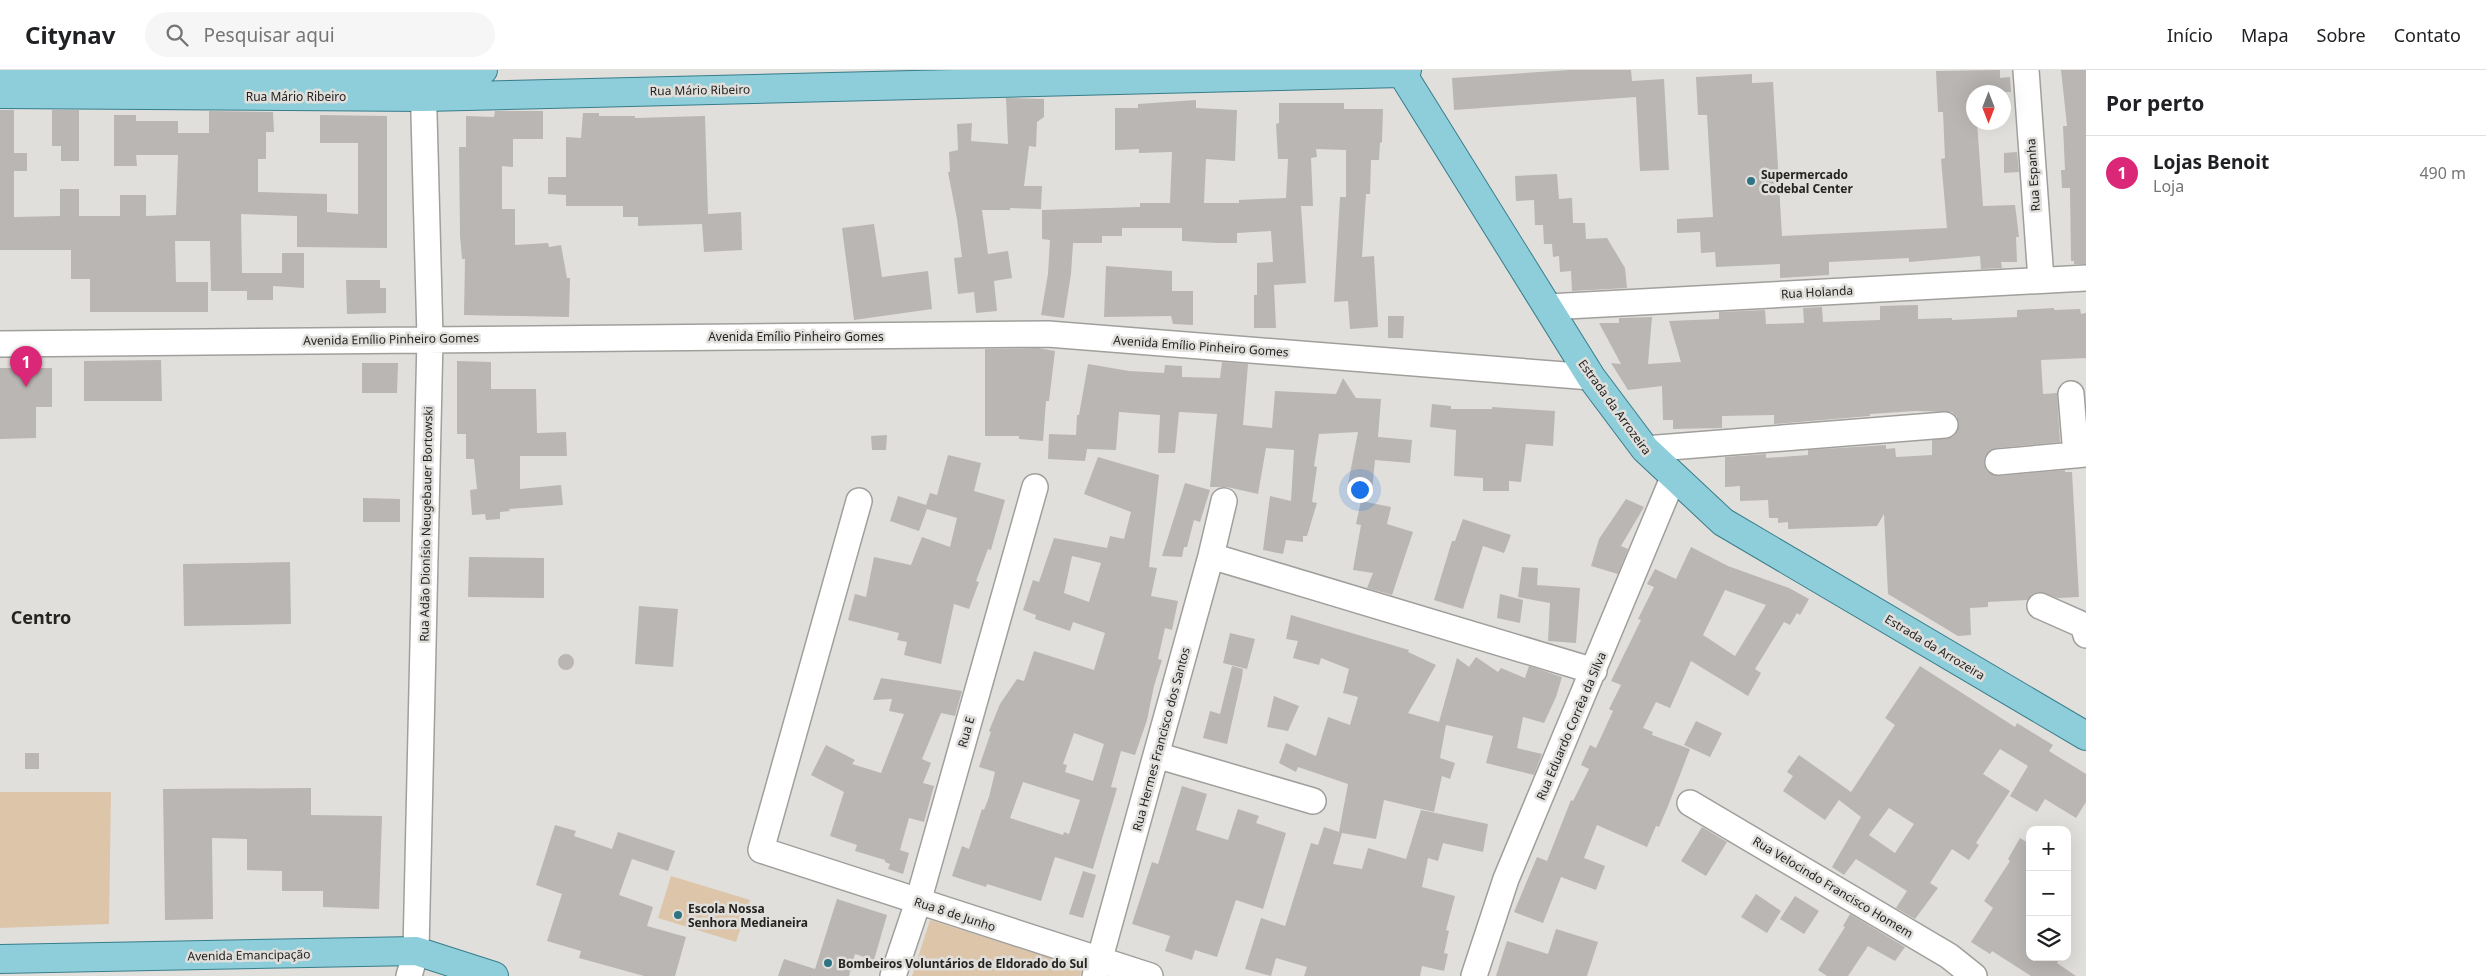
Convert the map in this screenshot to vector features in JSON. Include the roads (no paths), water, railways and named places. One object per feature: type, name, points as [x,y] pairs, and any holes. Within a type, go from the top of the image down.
[{"type":"main road","name":"Rua Mário Ribeiro","points":[[0,94],[424,79],[484,70]]},
{"type":"main road","name":"Rua Mário Ribeiro","points":[[0,75],[424,79],[913,77],[1402,71]]},
{"type":"main road","name":"Estrada da Arrozeira","points":[[1402,71],[1591,376],[1645,449],[1673,478],[1723,522],[2086,736]]},
{"type":"main road","name":"Avenida Emancipação","points":[[0,959],[412,964],[494,976]]},
{"type":"street","name":"Rua Espanha","points":[[2026,70],[2041,280]]},
{"type":"street","name":"Rua Adão Dionísio Neugebauer Bortowski","points":[[412,964],[430,338],[424,79]]},
{"type":"street","name":"Rua Holanda","points":[[1548,307],[2086,278]]},
{"type":"street","name":"Avenida Emílio Pinheiro Gomes","points":[[0,344],[430,338],[1048,334],[1591,376]]},
{"type":"street","points":[[1998,462],[2081,455],[2071,394]]},
{"type":"street","points":[[1645,449],[1945,425]]},
{"type":"street","name":"Rua Eduardo Corrêa da Silva","points":[[1474,976],[1506,879],[1673,478]]},
{"type":"street","name":"Rua E","points":[[893,976],[918,902],[1035,487]]},
{"type":"street","name":"Rua 8 de Junho","points":[[859,501],[761,850],[918,902],[1097,968],[1150,976]]},
{"type":"street","name":"Rua Hermes Francisco dos Santos","points":[[1097,968],[1211,556],[1224,501]]},
{"type":"street","points":[[1211,556],[1594,670]]},
{"type":"street","points":[[2040,606],[2048,611],[2070,617],[2083,625],[2086,635]]},
{"type":"street","points":[[1156,755],[1313,801]]},
{"type":"street","name":"Rua Velocindo Francisco Homem","points":[[1690,803],[1949,956],[1974,976]]},
{"type":"place","name":"Supermercado Codebal Center","points":[[1751,181]]},
{"type":"place","name":"Lojas Benoit","points":[[26,387]]},
{"type":"place","name":"Escola Nossa Senhora Medianeira","points":[[678,915]]},
{"type":"place","name":"Bombeiros Voluntários de Eldorado do Sul","points":[[828,963]]},
{"type":"district","name":"Centro","points":[[41,617]]}]
